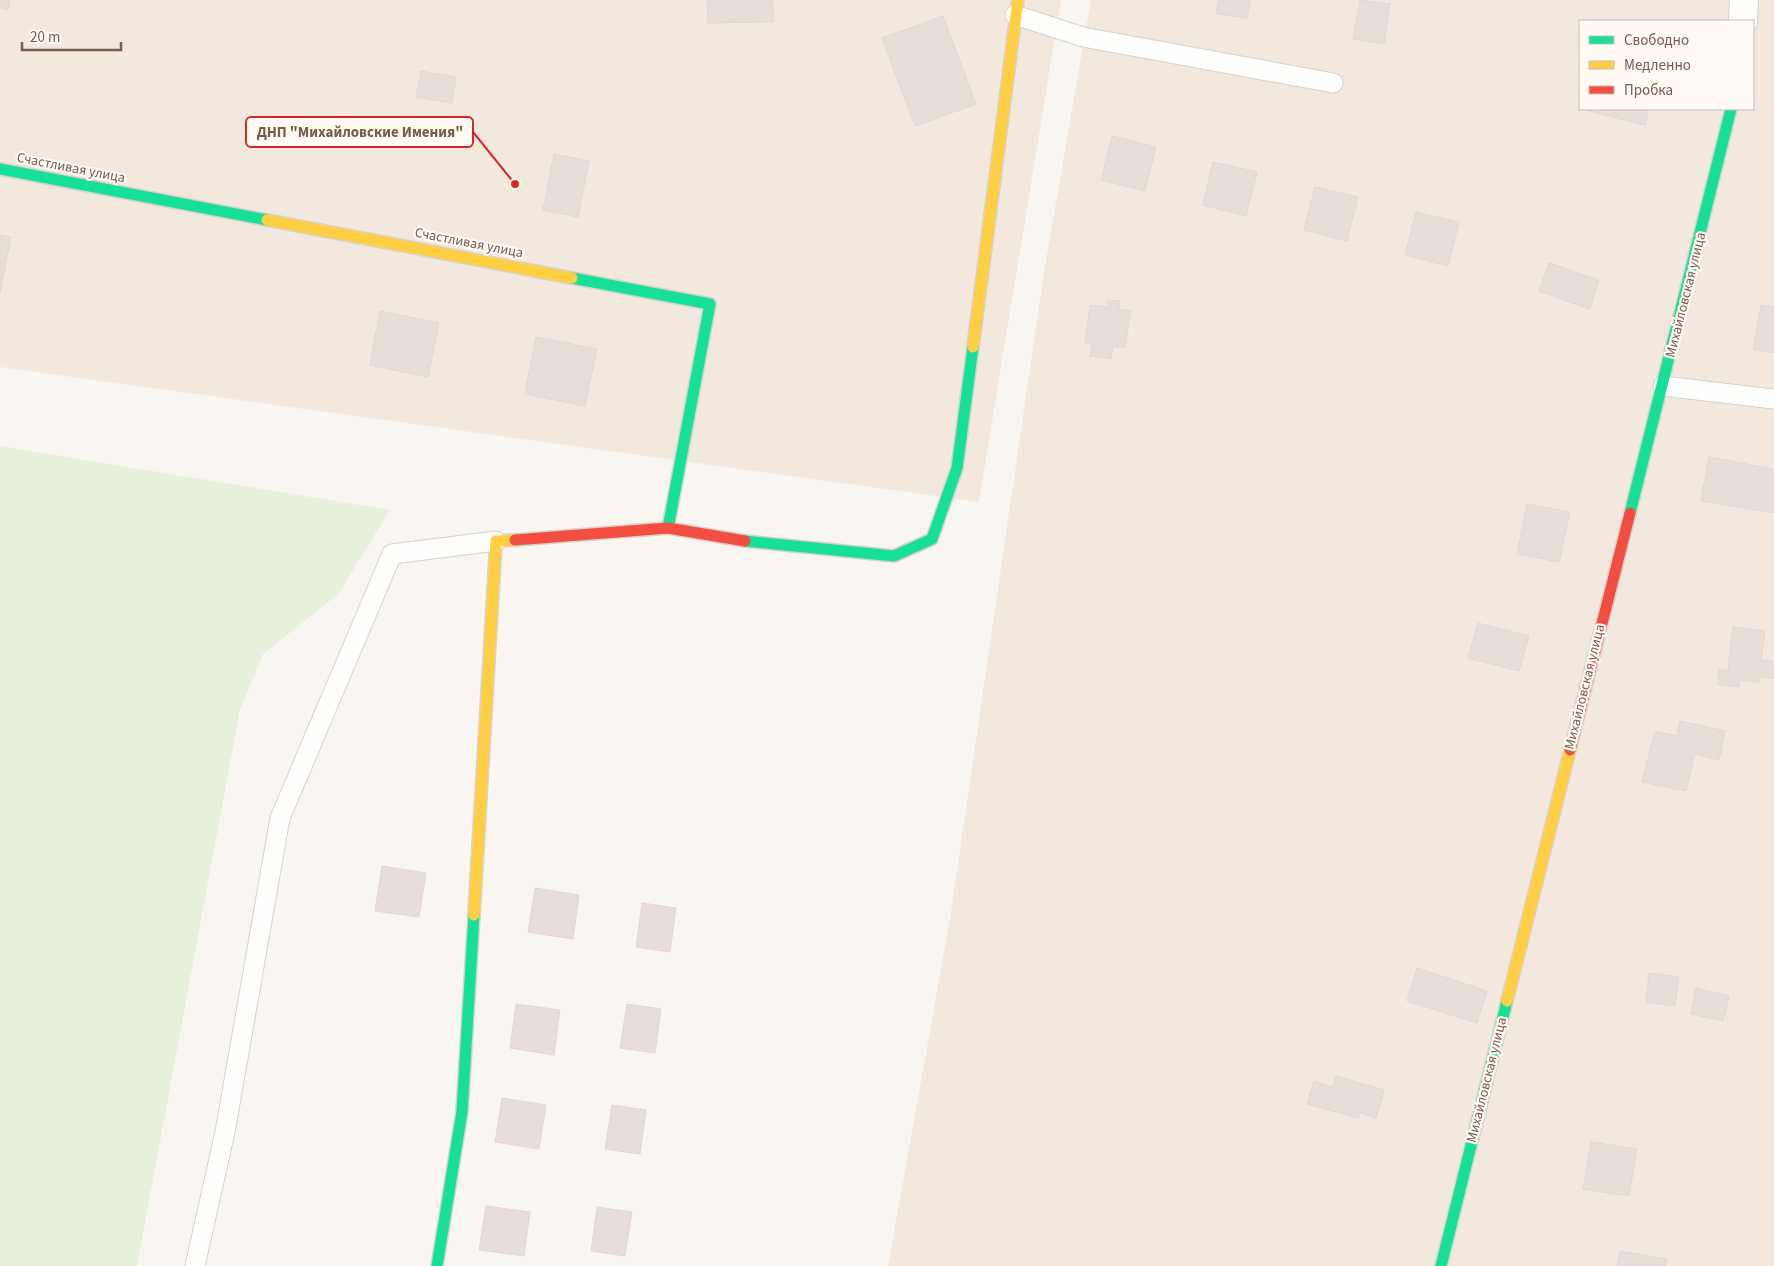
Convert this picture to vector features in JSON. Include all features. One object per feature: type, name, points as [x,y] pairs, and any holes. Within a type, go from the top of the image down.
[{"type":"street","points":[[1743,20],[1744,0]]},
{"type":"street","points":[[436,1266],[462,1112],[496,541],[668,528],[728,539],[894,556],[932,539],[958,468],[1017,8]]},
{"type":"street","name":"Михайловская улица","points":[[1441,1266],[1596,641],[1663,386],[1731,110]]},
{"type":"street","name":"Счастливая улица","points":[[0,169],[710,304],[668,528]]},
{"type":"lane","points":[[1017,8],[1083,37],[1333,83]]},
{"type":"lane","points":[[1663,386],[1774,399]]},
{"type":"lane","points":[[195,1266],[225,1132],[280,818],[392,554],[496,541]]},
{"type":"shaded area","points":[[0,0],[1061,0],[979,502],[0,367]]},
{"type":"shaded area","points":[[1091,0],[1774,0],[1774,1266],[888,1266],[950,919],[1044,272]]},
{"type":"green space","points":[[0,446],[390,510],[338,594],[263,654],[240,709],[137,1266],[0,1266]]},
{"type":"building","points":[[0,0],[10,0],[8,10],[0,8]]},
{"type":"building","points":[[707,0],[773,0],[773,22],[708,23]]},
{"type":"building","points":[[1218,0],[1250,0],[1247,18],[1216,14]]},
{"type":"building","points":[[1360,0],[1390,4],[1384,44],[1353,39]]},
{"type":"building","points":[[943,16],[976,104],[915,126],[882,38]]},
{"type":"building","points":[[421,71],[456,77],[452,103],[416,97]]},
{"type":"building","points":[[1585,110],[1649,110],[1645,125]]},
{"type":"building","points":[[1112,136],[1156,147],[1145,191],[1101,180]]},
{"type":"building","points":[[554,154],[589,161],[578,217],[543,210]]},
{"type":"building","points":[[1213,162],[1257,172],[1246,216],[1203,205]]},
{"type":"building","points":[[1315,187],[1358,197],[1347,241],[1304,230]]},
{"type":"building","points":[[1416,212],[1459,222],[1448,266],[1405,255]]},
{"type":"building","points":[[0,235],[11,237],[0,292]]},
{"type":"building","points":[[1549,263],[1599,280],[1590,309],[1539,291]]},
{"type":"building","points":[[1108,300],[1120,301],[1119,309],[1131,311],[1125,348],[1113,347],[1111,359],[1090,356],[1092,343],[1085,342],[1090,305],[1108,307]]},
{"type":"building","points":[[1761,305],[1774,307],[1774,353],[1753,349]]},
{"type":"building","points":[[380,311],[439,323],[428,377],[370,365]]},
{"type":"building","points":[[536,337],[597,349],[585,406],[525,394]]},
{"type":"building","points":[[1709,457],[1774,469],[1774,513],[1701,501]]},
{"type":"building","points":[[1527,504],[1570,512],[1559,562],[1517,554]]},
{"type":"building","points":[[1478,623],[1529,636],[1519,671],[1468,658]]},
{"type":"building","points":[[1733,627],[1765,631],[1761,660],[1774,661],[1774,679],[1760,677],[1759,682],[1739,680],[1739,687],[1718,685],[1719,670],[1728,671]]},
{"type":"building","points":[[1680,721],[1725,731],[1719,760],[1695,754],[1686,791],[1642,782],[1655,731],[1677,736]]},
{"type":"building","points":[[382,866],[426,873],[419,917],[375,911]]},
{"type":"building","points":[[535,888],[579,895],[573,939],[528,932]]},
{"type":"building","points":[[642,903],[676,908],[670,952],[636,947]]},
{"type":"building","points":[[1417,968],[1487,991],[1477,1023],[1407,1001]]},
{"type":"building","points":[[1649,973],[1679,977],[1675,1006],[1646,1002]]},
{"type":"building","points":[[1696,988],[1729,996],[1723,1021],[1691,1014]]},
{"type":"building","points":[[516,1004],[560,1010],[554,1055],[510,1048]]},
{"type":"building","points":[[627,1004],[661,1009],[655,1053],[620,1048]]},
{"type":"building","points":[[1336,1076],[1384,1090],[1376,1118],[1360,1113],[1358,1118],[1307,1104],[1314,1081],[1333,1087]]},
{"type":"building","points":[[502,1098],[546,1105],[539,1149],[495,1142]]},
{"type":"building","points":[[612,1105],[646,1110],[640,1154],[605,1149]]},
{"type":"building","points":[[1591,1142],[1637,1149],[1629,1196],[1583,1189]]},
{"type":"building","points":[[486,1206],[530,1212],[524,1256],[479,1250]]},
{"type":"building","points":[[597,1207],[632,1212],[625,1256],[591,1251]]},
{"type":"building","points":[[1620,1251],[1667,1259],[1666,1266],[1617,1266]]},
{"type":"traffic: fast","points":[[1630,513],[1731,110]]},
{"type":"traffic: fast","points":[[0,169],[267,220]]},
{"type":"traffic: fast","points":[[572,278],[710,304],[668,528]]},
{"type":"traffic: fast","points":[[745,541],[894,556],[932,539],[957,468],[973,347]]},
{"type":"traffic: fast","points":[[437,1266],[462,1112],[474,915]]},
{"type":"traffic: fast","points":[[1441,1266],[1507,1001]]},
{"type":"traffic: slow","points":[[973,347],[1018,0]]},
{"type":"traffic: slow","points":[[267,220],[572,278]]},
{"type":"traffic: slow","points":[[474,915],[496,541],[515,540]]},
{"type":"traffic: slow","points":[[1507,1001],[1570,750]]},
{"type":"traffic: jam","points":[[1570,750],[1630,513]]},
{"type":"traffic: jam","points":[[515,540],[668,528],[745,541]]},
{"type":"place","name":"ДНП \"Михайловские Имения\"","points":[[515,184]]}]
